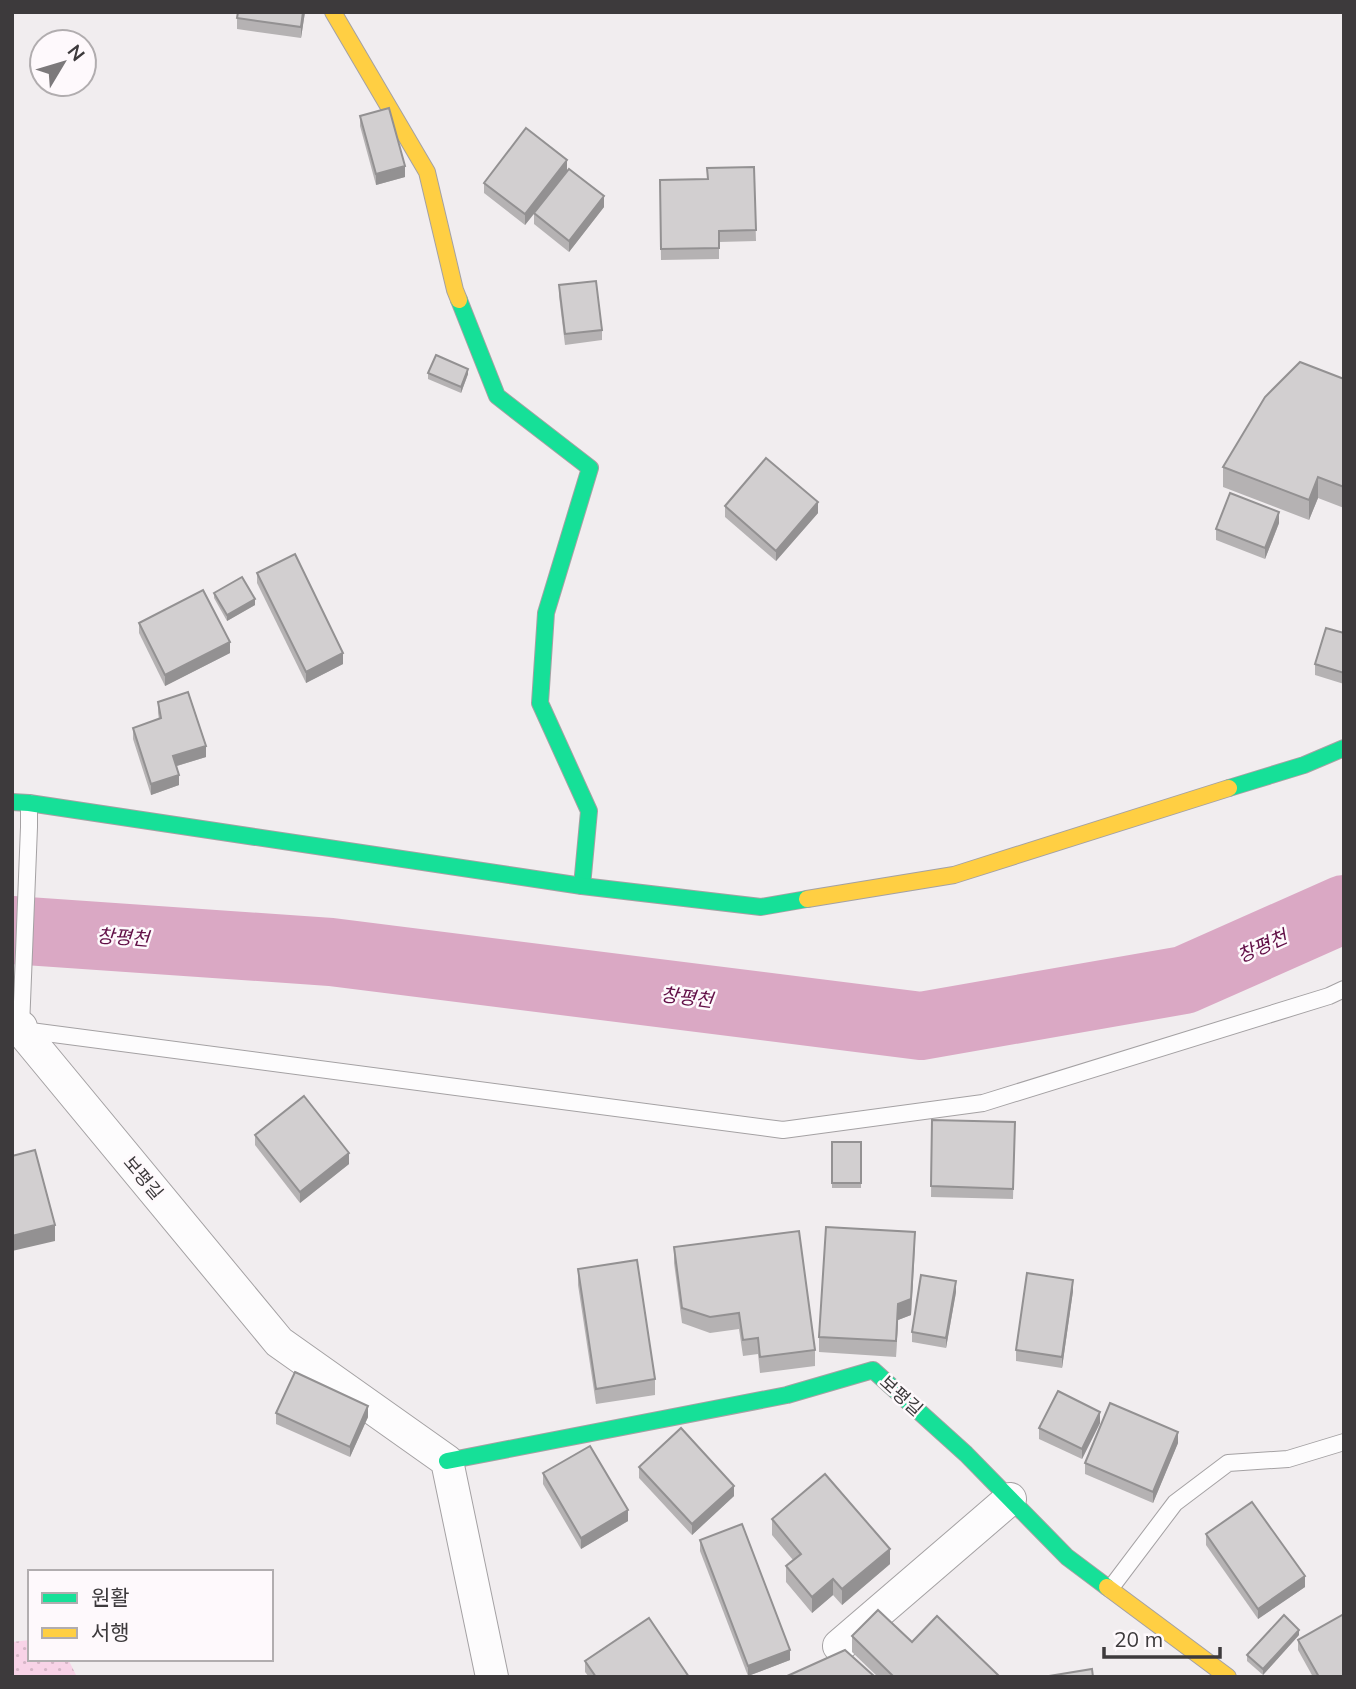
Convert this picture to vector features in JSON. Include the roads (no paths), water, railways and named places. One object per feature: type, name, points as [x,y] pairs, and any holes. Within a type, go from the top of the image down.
[{"type":"street","points":[[334,12],[427,172],[455,290],[497,396],[590,468],[547,613],[540,703],[589,811],[582,886]]},
{"type":"street","points":[[12,802],[582,886],[761,908],[954,875],[1304,765],[1344,748]]},
{"type":"street","name":"보평길","points":[[21,1028],[279,1342],[447,1461],[787,1395],[873,1370],[966,1454],[1067,1557],[1228,1677]]},
{"type":"street","points":[[447,1461],[492,1677]]},
{"type":"street","points":[[839,1646],[1010,1499]]},
{"type":"lane","points":[[29,803],[21,1028],[783,1130],[983,1102],[1329,996],[1344,989]]},
{"type":"lane","points":[[1110,1589],[1175,1503],[1227,1463],[1288,1459],[1344,1442]]},
{"type":"waterway","name":"창평천","points":[[12,930],[331,952],[921,1026],[1184,980],[1344,909]]}]
